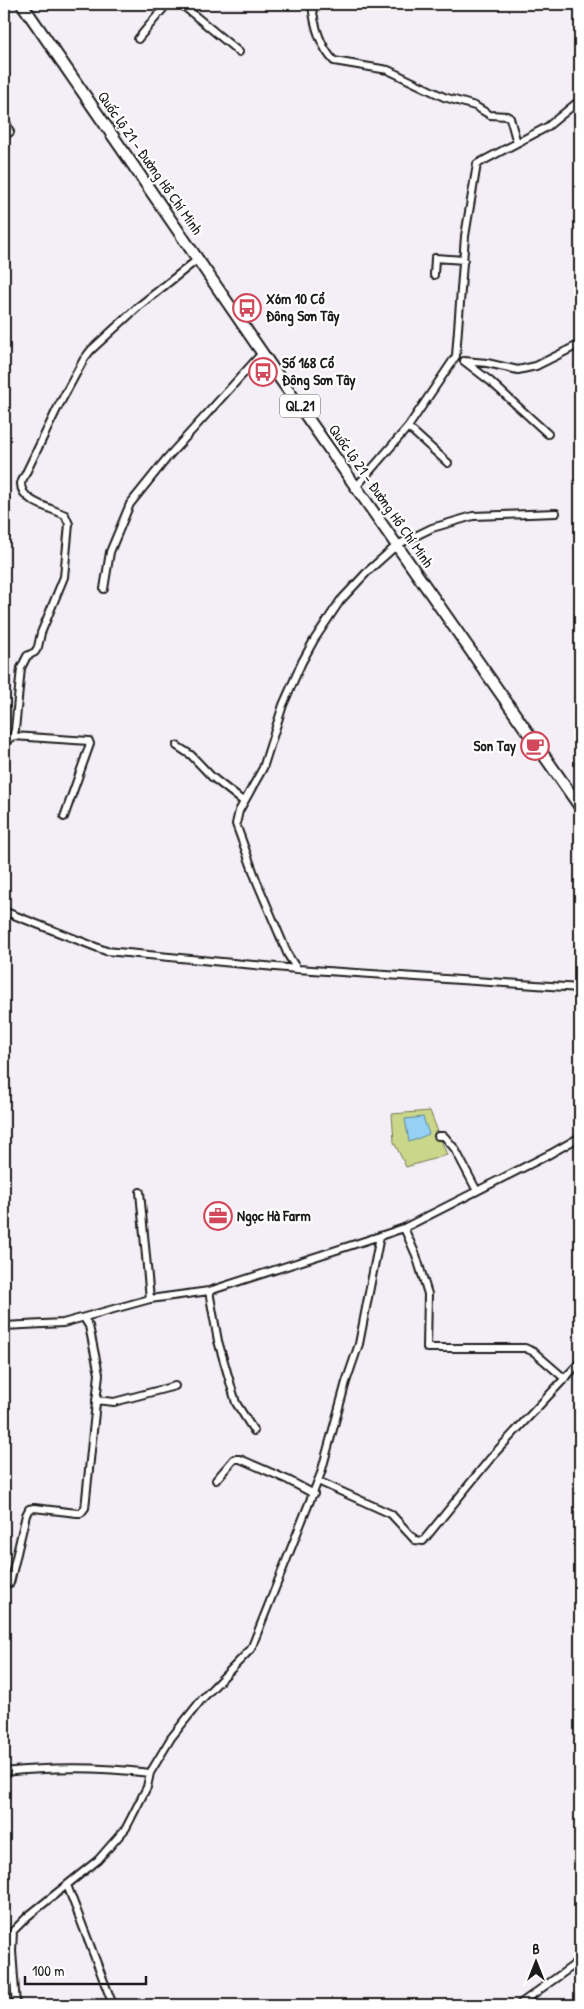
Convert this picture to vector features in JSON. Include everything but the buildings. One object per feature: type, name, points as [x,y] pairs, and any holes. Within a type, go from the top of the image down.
[{"type":"highway","name":"Quốc lộ 21 - Đường Hồ Chí Minh","points":[[22,4],[580,807]]},
{"type":"street","points":[[138,39],[167,4]]},
{"type":"street","points":[[181,4],[239,52]]},
{"type":"street","points":[[312,4],[314,20],[320,40],[334,61],[388,70],[444,97],[475,106],[490,115],[507,116],[510,118],[517,144]]},
{"type":"street","points":[[356,487],[408,427],[456,356],[465,236],[477,164],[547,127],[580,100]]},
{"type":"street","points":[[4,118],[10,132],[4,137]]},
{"type":"street","points":[[434,275],[435,255],[464,260]]},
{"type":"street","points":[[4,743],[13,736],[16,723],[20,668],[27,656],[35,652],[38,647],[41,634],[64,577],[69,524],[65,515],[40,504],[26,495],[22,490],[21,482],[58,407],[91,350],[139,306],[198,259]]},
{"type":"street","points":[[464,361],[487,363],[518,370],[536,366],[580,344]]},
{"type":"street","points":[[104,590],[110,552],[130,504],[166,458],[262,352]]},
{"type":"street","points":[[456,356],[490,381],[548,434]]},
{"type":"street","points":[[408,427],[448,463]]},
{"type":"street","points":[[297,969],[288,955],[236,824],[244,802],[263,768],[283,705],[302,662],[322,626],[340,601],[397,545],[432,528],[473,516],[556,513]]},
{"type":"street","points":[[13,736],[89,741],[90,744],[64,816]]},
{"type":"street","points":[[177,746],[191,755],[212,777],[244,802]]},
{"type":"street","points":[[4,910],[106,951],[297,969],[580,988]]},
{"type":"street","points":[[438,1136],[444,1136],[455,1149],[477,1191]]},
{"type":"street","points":[[4,1326],[63,1323],[150,1299],[209,1291],[380,1236],[404,1228],[580,1137]]},
{"type":"street","points":[[140,1192],[150,1299]]},
{"type":"street","points":[[404,1228],[416,1255],[428,1294],[427,1348],[524,1348],[534,1352],[564,1378]]},
{"type":"street","points":[[16,2005],[12,1950],[13,1931],[28,1916],[98,1860],[126,1828],[147,1787],[150,1773],[171,1738],[202,1699],[251,1649],[314,1494],[346,1382],[359,1344],[380,1236]]},
{"type":"street","points":[[209,1291],[218,1340],[236,1403],[254,1432]]},
{"type":"street","points":[[10,1583],[26,1515],[30,1510],[37,1508],[78,1514],[84,1510],[99,1374],[89,1326],[84,1318]]},
{"type":"street","points":[[318,1481],[391,1514],[415,1540],[423,1541],[494,1454],[580,1362]]},
{"type":"street","points":[[96,1400],[114,1402],[175,1386]]},
{"type":"street","points":[[216,1480],[234,1459],[240,1459],[288,1480],[314,1494]]},
{"type":"street","points":[[4,1772],[99,1769],[150,1773]]},
{"type":"street","points":[[67,1885],[113,2005]]},
{"type":"street","points":[[521,2003],[574,1965]]},
{"type":"green space","points":[[430,1111],[447,1155],[406,1167],[394,1142],[392,1114]]},
{"type":"water","points":[[423,1117],[429,1134],[409,1142],[405,1119]]},
{"type":"place","name":"Xóm 10 Cổ Đông Sơn Tây","points":[[247,308]]},
{"type":"place","name":"Số 168 Cổ Đông Sơn Tây","points":[[263,372]]},
{"type":"place","name":"Son Tay","points":[[535,746]]},
{"type":"place","name":"Ngọc Hà Farm","points":[[218,1216]]}]
